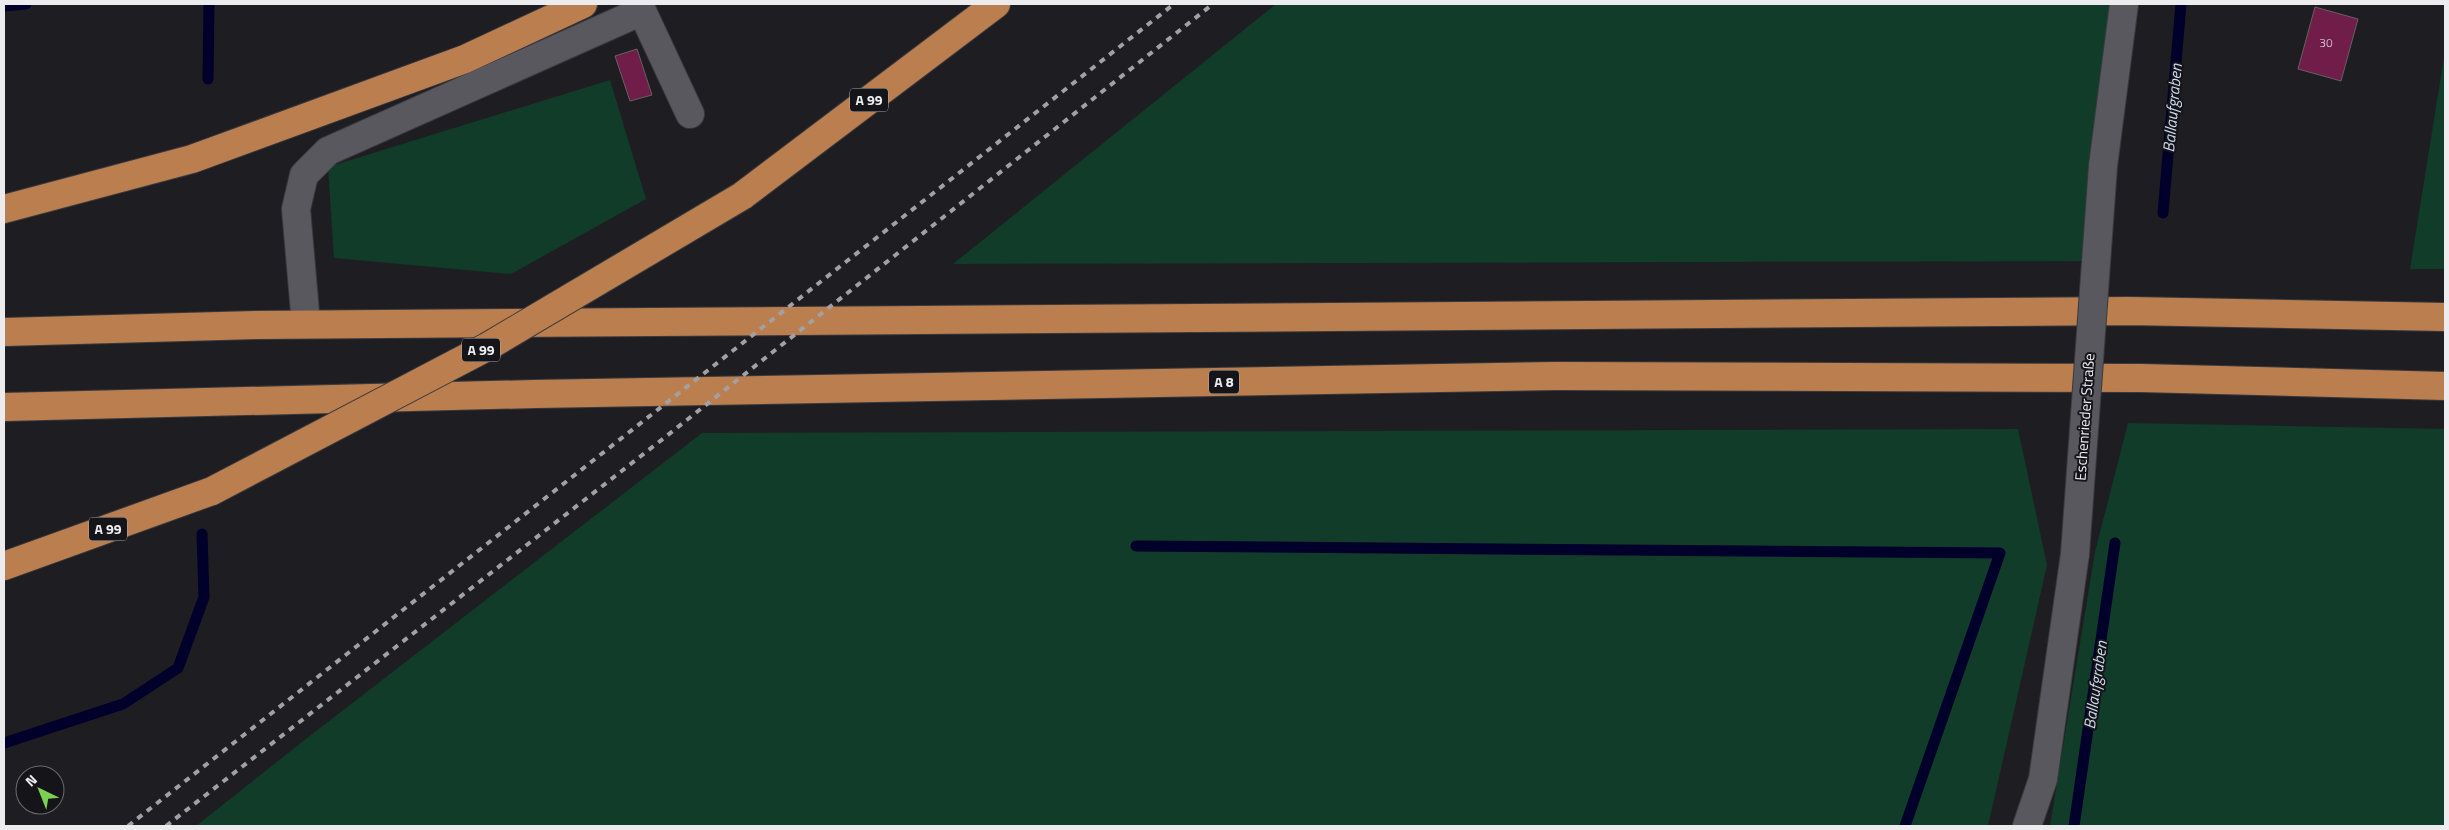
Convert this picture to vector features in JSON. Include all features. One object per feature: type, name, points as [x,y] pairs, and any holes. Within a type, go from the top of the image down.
[{"type":"highway","points":[[4,209],[192,159],[466,59],[584,4]]},
{"type":"highway","name":"A 99","points":[[4,566],[212,491],[487,347],[742,196],[996,4]]},
{"type":"highway","points":[[4,332],[306,324],[2128,311],[2445,317]]},
{"type":"highway","name":"A 8","points":[[4,407],[535,394],[1556,376],[2141,378],[2445,386]]},
{"type":"street","name":"Eschenrieder Straße","points":[[2028,826],[2043,779],[2075,554],[2103,166],[2124,4]]},
{"type":"street","points":[[306,324],[296,209],[304,174],[328,151],[642,11],[690,114]]},
{"type":"green space","points":[[1276,4],[2125,4],[2094,261],[953,264]]},
{"type":"green space","points":[[2445,51],[2445,269],[2410,269]]},
{"type":"green space","points":[[610,80],[646,199],[511,274],[334,258],[328,167]]},
{"type":"green space","points":[[2128,423],[2445,429],[2445,826],[2050,826],[2095,552]]},
{"type":"green space","points":[[2018,429],[2047,565],[1988,826],[196,826],[702,433]]},
{"type":"building","points":[[2315,7],[2358,19],[2341,81],[2298,69]]},
{"type":"building","points":[[637,49],[652,95],[630,101],[615,56]]},
{"type":"waterway","points":[[4,6],[26,4]]},
{"type":"waterway","points":[[208,79],[209,4]]},
{"type":"waterway","name":"Ballaufgraben","points":[[2163,213],[2181,4]]},
{"type":"waterway","points":[[4,743],[123,704],[178,668],[204,597],[202,534]]},
{"type":"waterway","name":"Ballaufgraben","points":[[2074,826],[2115,543]]},
{"type":"waterway","points":[[1136,546],[2000,553],[1905,826]]},
{"type":"railway","points":[[128,826],[1174,4]]},
{"type":"railway","points":[[166,826],[664,438],[1213,4]]}]
